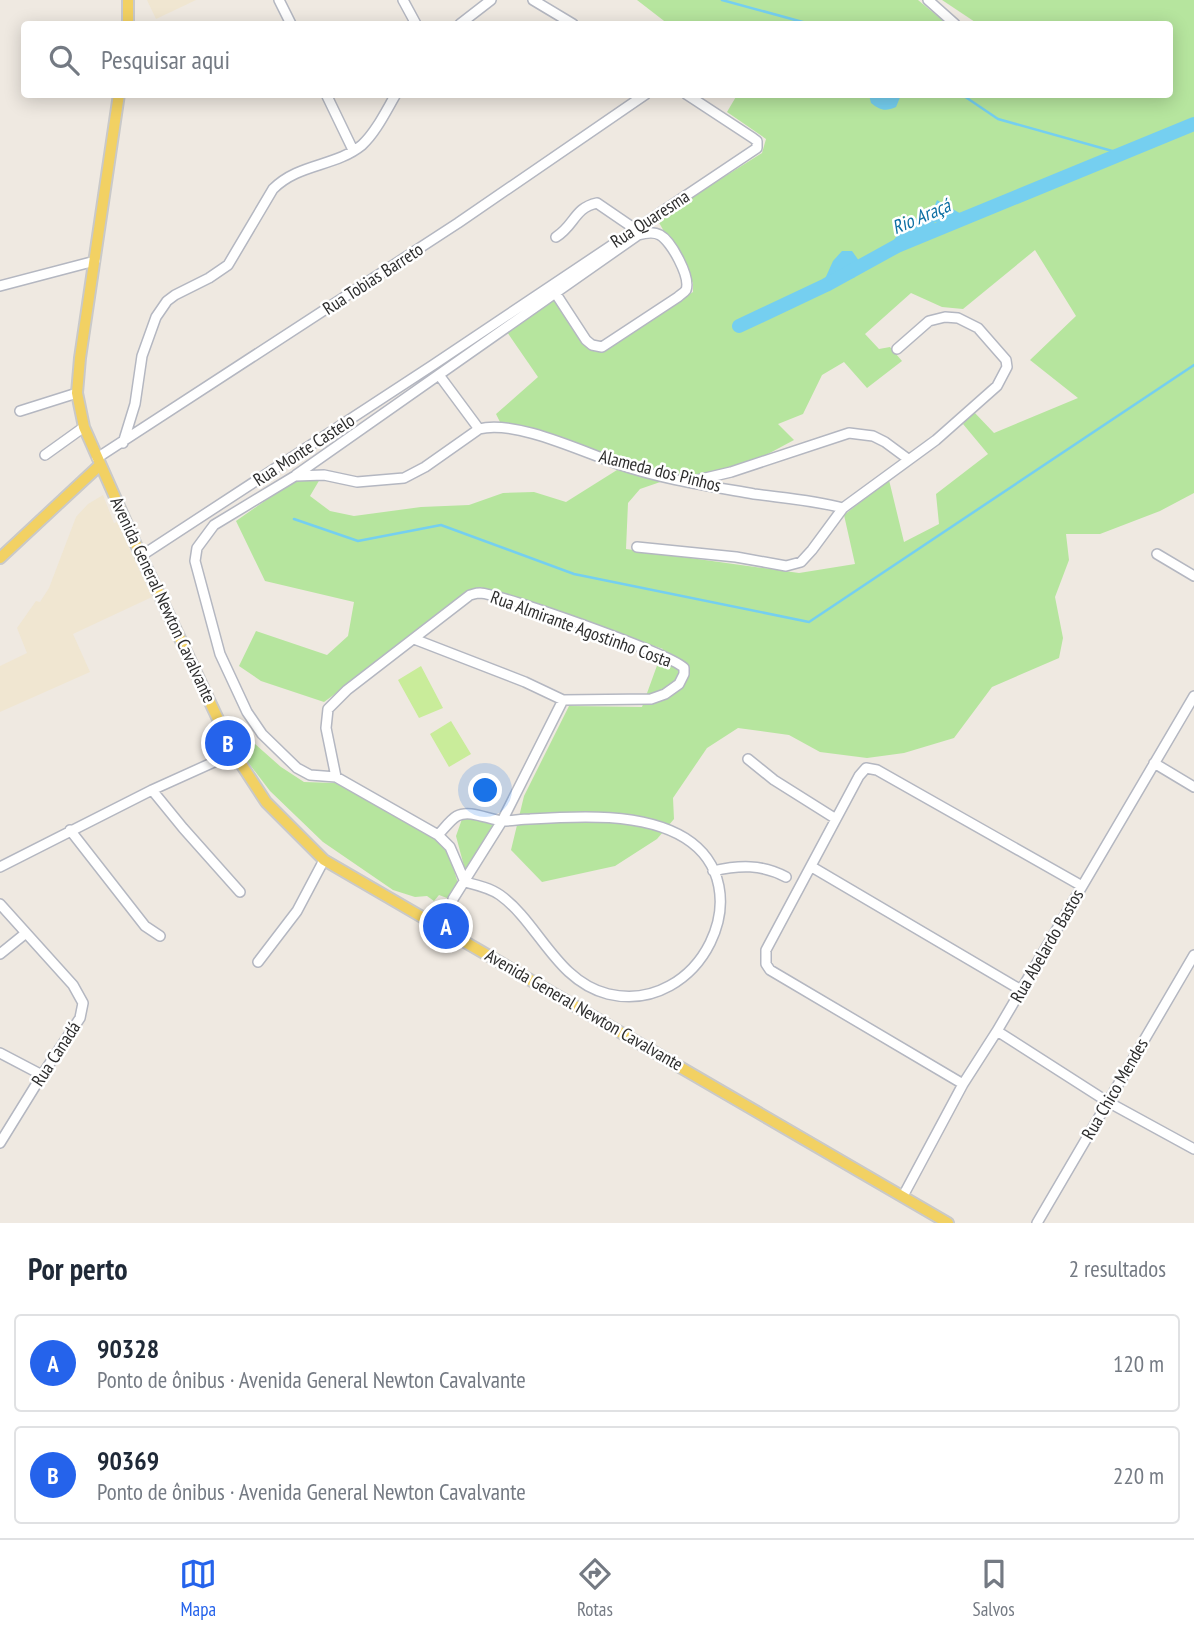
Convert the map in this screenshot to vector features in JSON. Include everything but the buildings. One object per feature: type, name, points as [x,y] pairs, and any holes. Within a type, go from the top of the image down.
[{"type":"main road","points":[[128,0],[128,21]]},
{"type":"main road","name":"Avenida General Newton Cavalvante","points":[[118,98],[77,393],[84,427],[141,556],[234,753],[266,802],[324,860],[948,1223]]},
{"type":"main road","points":[[0,558],[99,462]]},
{"type":"street","points":[[279,0],[290,21]]},
{"type":"street","points":[[403,0],[414,21]]},
{"type":"street","points":[[464,21],[491,0]]},
{"type":"street","points":[[533,0],[568,21]]},
{"type":"street","points":[[928,0],[952,21]]},
{"type":"street","points":[[328,98],[353,150]]},
{"type":"street","points":[[123,443],[135,404],[139,370],[150,329],[167,301],[228,265],[273,189],[298,170],[336,159],[353,150],[369,137],[393,98]]},
{"type":"street","name":"Rua Tobias Barreto","points":[[99,462],[123,443],[458,223],[640,98]]},
{"type":"street","name":"Rua Quaresma","points":[[466,342],[754,151],[758,145],[757,141],[692,98]]},
{"type":"street","points":[[556,237],[568,229],[576,212],[587,205],[597,203],[635,229]]},
{"type":"street","points":[[438,835],[453,818],[462,814],[502,821],[592,815],[632,820],[684,837],[703,855],[713,872],[720,904],[718,929],[696,964],[671,987],[644,996],[626,997],[605,993],[583,982],[551,955],[516,910],[499,894],[465,881],[450,847],[438,835],[337,777],[310,775],[297,768],[262,734],[247,712],[213,634],[195,561],[197,548],[214,525],[295,476],[439,375],[644,233],[659,234],[678,257],[686,280],[685,292],[602,346],[592,345],[586,340],[556,294]]},
{"type":"street","points":[[0,286],[95,261]]},
{"type":"street","points":[[637,547],[793,565],[806,558],[843,508],[936,440],[997,386],[1007,368],[1006,360],[978,328],[958,318],[945,317],[929,321],[897,349]]},
{"type":"street","name":"Rua Monte Castelo","points":[[141,556],[466,342]]},
{"type":"street","points":[[295,476],[313,474],[357,482],[404,478],[425,467],[479,429],[439,375]]},
{"type":"street","points":[[20,411],[77,393]]},
{"type":"street","name":"Alameda dos Pinhos","points":[[479,429],[489,426],[512,428],[621,465],[692,482],[843,508]]},
{"type":"street","points":[[45,455],[84,427]]},
{"type":"street","points":[[692,482],[849,433],[873,436],[908,459]]},
{"type":"street","points":[[1157,554],[1194,576]]},
{"type":"street","name":"Rua Almirante Agostinho Costa","points":[[337,777],[326,728],[328,709],[347,690],[470,596],[481,593],[505,599],[652,650],[684,668],[679,684],[665,694],[650,699],[563,700]]},
{"type":"street","points":[[414,639],[525,682],[563,700],[502,821],[436,923]]},
{"type":"street","name":"Rua Abelardo Bastos","points":[[903,1196],[963,1084],[997,1031],[1194,696]]},
{"type":"street","points":[[0,867],[152,790],[234,753]]},
{"type":"street","points":[[748,759],[774,780],[836,819]]},
{"type":"street","points":[[1154,763],[1194,787]]},
{"type":"street","points":[[963,1084],[770,970],[766,964],[766,950],[859,776],[869,768],[929,798],[1082,886]]},
{"type":"street","points":[[152,790],[240,892]]},
{"type":"street","points":[[70,830],[145,926],[160,936]]},
{"type":"street","points":[[258,962],[296,911],[324,860]]},
{"type":"street","points":[[713,872],[749,866],[764,868],[786,877]]},
{"type":"street","points":[[812,867],[1021,990]]},
{"type":"street","name":"Rua Canadá","points":[[0,904],[78,991],[84,1007],[80,1018],[0,1143]]},
{"type":"street","points":[[0,954],[26,933]]},
{"type":"street","name":"Rua Chico Mendes","points":[[1037,1223],[1194,955]]},
{"type":"street","points":[[997,1031],[1108,1102],[1194,1149]]},
{"type":"street","points":[[0,1053],[42,1075]]},
{"type":"shaded area","points":[[147,0],[196,0],[156,19]]},
{"type":"shaded area","points":[[103,495],[114,523],[117,522],[152,597],[73,634],[90,672],[0,712],[0,666],[27,653],[17,628],[49,588],[76,517],[88,504]]},
{"type":"green space","points":[[637,0],[918,0],[943,21],[664,21]]},
{"type":"green space","points":[[942,0],[1194,0],[1194,493],[1160,511],[1100,534],[1066,534],[1069,560],[1055,597],[1063,638],[1059,658],[992,687],[954,738],[904,753],[867,758],[820,752],[789,735],[738,728],[707,748],[673,798],[674,819],[657,839],[615,866],[542,882],[511,850],[524,796],[569,706],[642,707],[663,649],[480,587],[324,702],[261,681],[239,666],[256,631],[327,655],[348,636],[354,602],[265,581],[236,521],[296,479],[320,479],[310,496],[330,511],[354,516],[421,507],[469,505],[503,493],[534,492],[566,502],[617,470],[666,480],[640,489],[628,503],[626,549],[799,573],[855,564],[844,515],[889,480],[904,542],[939,524],[936,494],[988,454],[963,424],[974,412],[994,433],[1078,398],[1030,360],[1076,316],[1035,250],[963,309],[942,307],[911,293],[865,334],[879,349],[890,347],[902,361],[867,388],[844,362],[822,375],[803,414],[778,424],[794,440],[766,455],[727,470],[689,478],[652,470],[501,424],[496,414],[538,377],[507,332],[556,298],[591,350],[597,352],[693,292],[693,283],[657,219],[762,153],[766,139],[727,112],[735,98],[1173,98],[1173,21],[974,21]]},
{"type":"green space","points":[[421,666],[443,708],[419,718],[398,680]]},
{"type":"green space","points":[[451,721],[471,754],[449,767],[430,734]]},
{"type":"green space","points":[[234,744],[255,744],[281,767],[304,782],[335,783],[421,830],[448,848],[458,884],[447,898],[439,895],[434,901],[427,896],[415,897],[393,890],[323,842],[270,791]]},
{"type":"green space","points":[[470,817],[499,822],[468,871],[465,870],[456,836],[462,819]]},
{"type":"water","points":[[870,98],[900,98],[896,107],[886,110],[871,103]]},
{"type":"water","points":[[937,200],[970,219],[935,222],[919,238],[897,246],[894,240],[902,228],[931,211]]},
{"type":"water","points":[[842,251],[852,251],[862,265],[854,278],[843,279],[839,276],[831,278],[826,285],[817,283],[824,281],[833,261]]},
{"type":"waterway","name":"Rio Araçá","points":[[722,0],[799,21]]},
{"type":"waterway","name":"Rio Araçá","points":[[967,98],[998,119],[1123,154]]},
{"type":"waterway","name":"Rio Araçá","points":[[739,326],[826,285],[897,246],[1194,124]]},
{"type":"waterway","points":[[294,519],[358,541],[441,525],[574,574],[809,622],[1194,365]]},
{"type":"place","name":"90369","points":[[228,743]]},
{"type":"place","name":"90328","points":[[446,926]]}]
